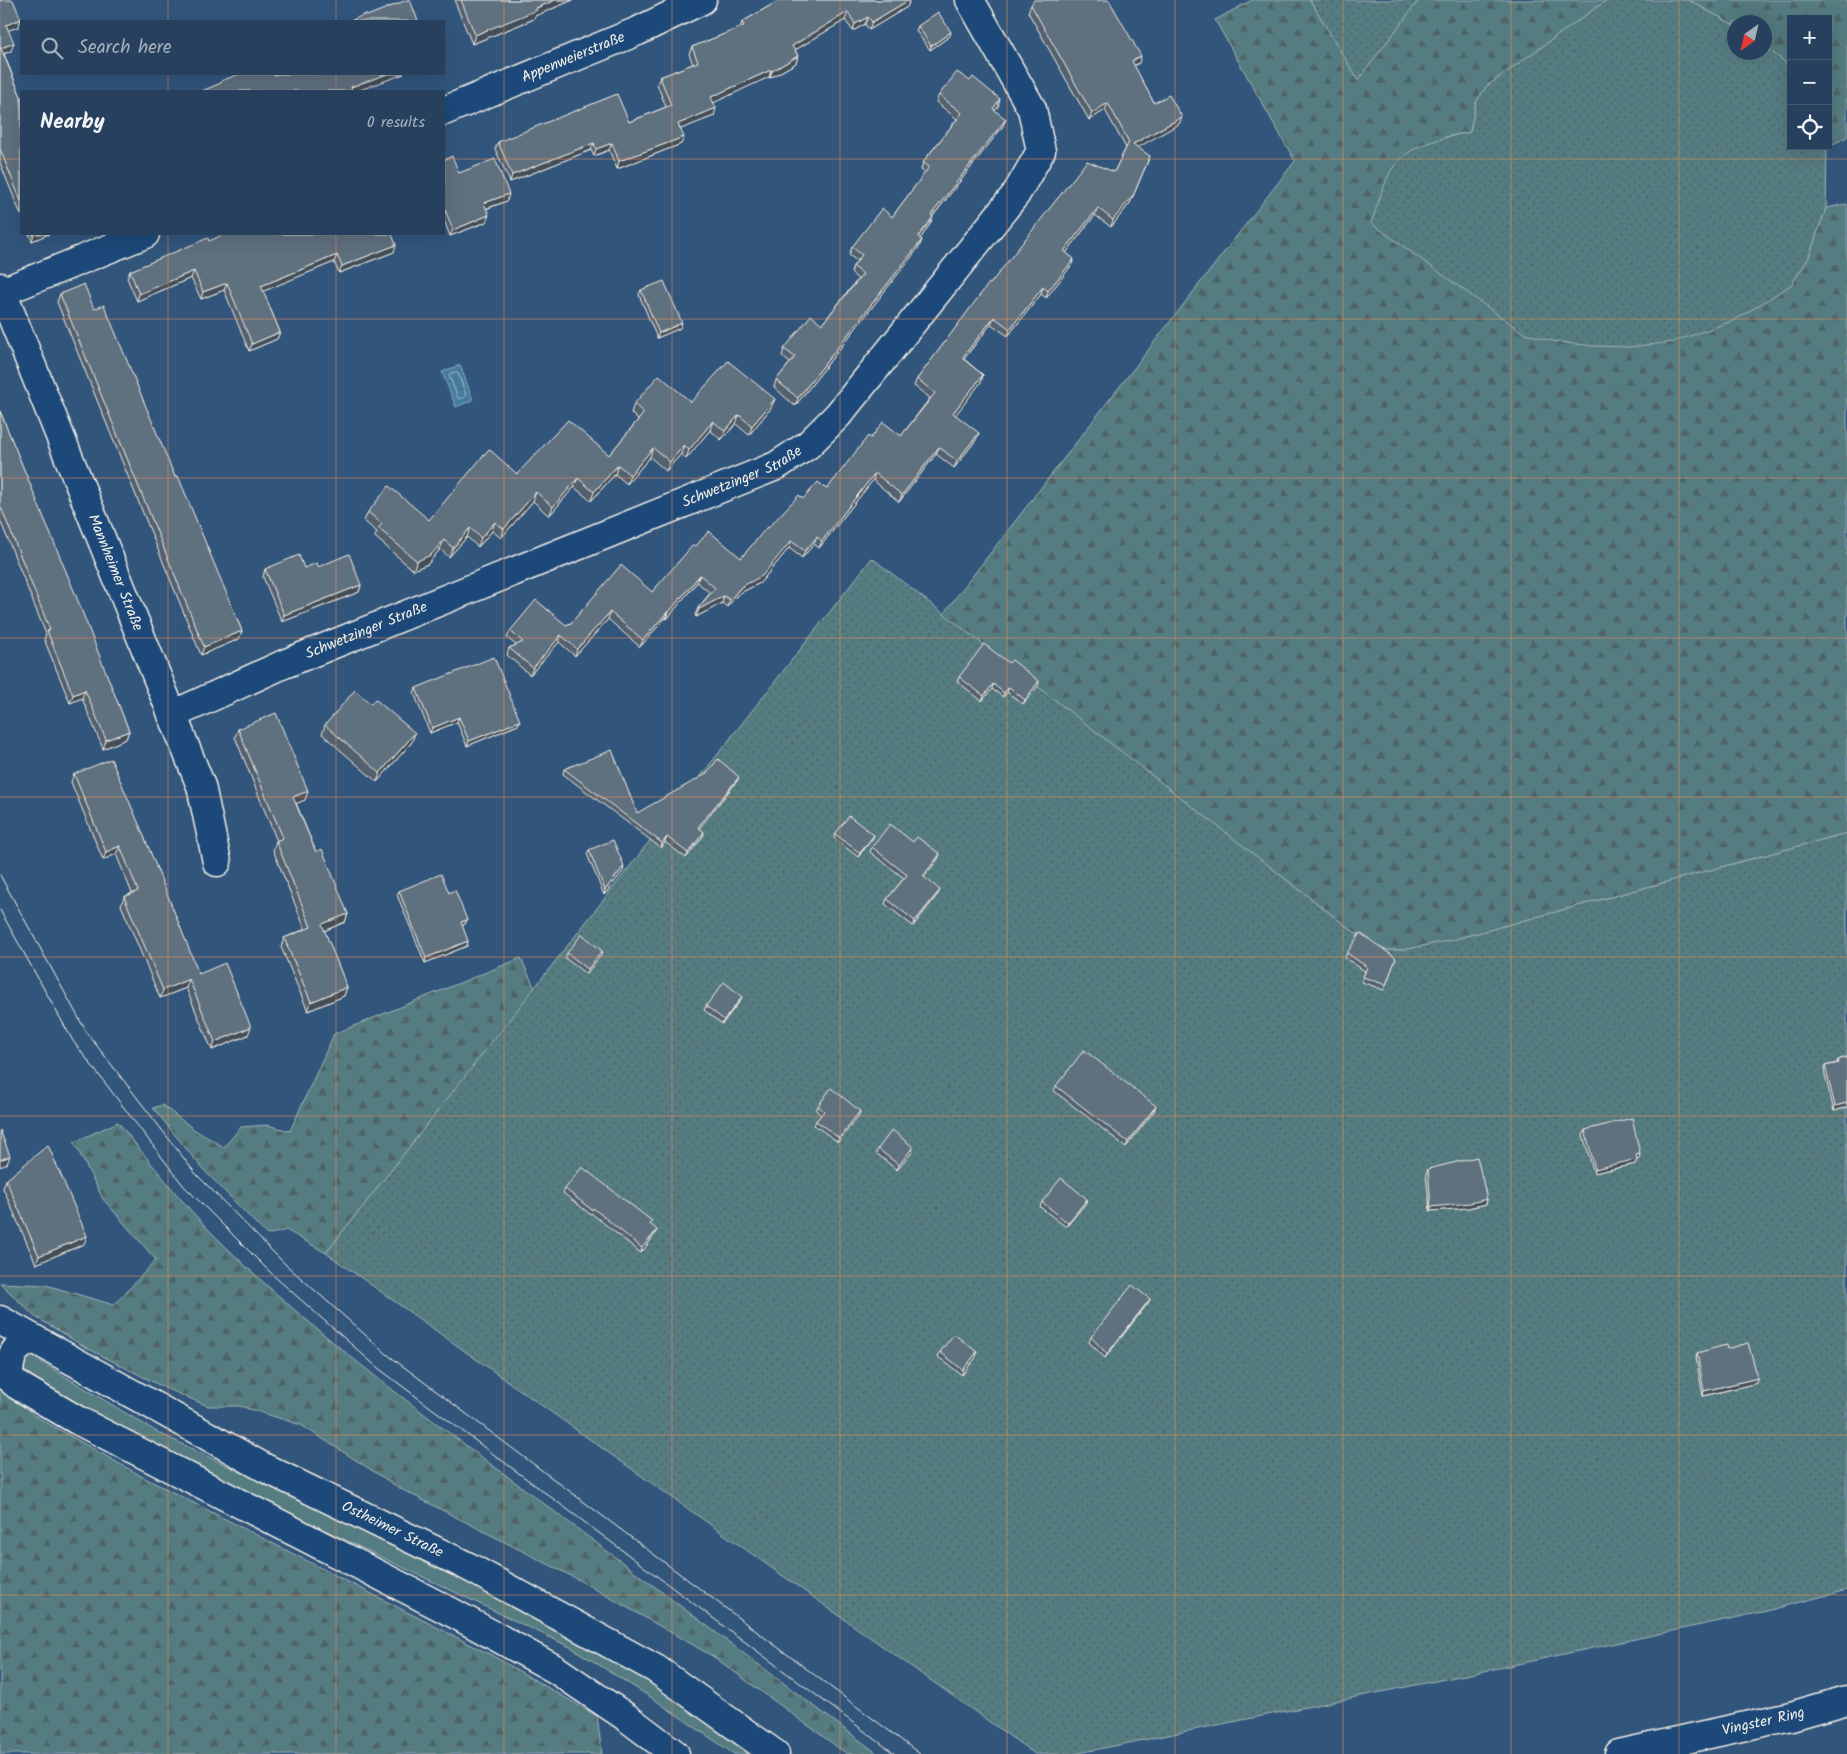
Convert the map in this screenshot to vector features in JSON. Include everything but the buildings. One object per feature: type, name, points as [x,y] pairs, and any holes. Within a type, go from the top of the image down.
[{"type":"street","name":"Appenweierstraße","points":[[445,111],[638,31],[702,0]]},
{"type":"street","name":"Schwetzinger Straße","points":[[172,715],[284,664],[776,466],[808,445],[838,415],[881,364],[1016,194],[1042,151],[1032,109],[970,0]]},
{"type":"street","points":[[1,290],[142,235]]},
{"type":"street","name":"Mannheimer Straße","points":[[1,290],[201,786],[217,862]]},
{"type":"street","name":"Ostheimer Straße","points":[[0,1320],[265,1468],[468,1566],[656,1670],[775,1754]]},
{"type":"street","points":[[34,1339],[22,1344],[10,1360],[4,1374],[17,1385],[77,1420],[264,1518],[453,1613],[555,1669],[626,1717],[675,1754]]},
{"type":"street","name":"Vingster Ring","points":[[1619,1754],[1791,1716],[1847,1700]]},
{"type":"green space","points":[[1252,0],[1310,0],[1358,79],[1419,0],[1607,0],[1487,86],[1476,102],[1470,132],[1445,137],[1808,259],[1826,208],[1847,204],[1847,833],[1452,940],[1403,950],[1382,950],[1354,932],[943,614],[1295,161],[1215,20]]},
{"type":"green space","points":[[1310,0],[1419,0],[1358,80]]},
{"type":"green space","points":[[1607,0],[1688,0],[1727,21],[1727,60],[1772,60],[1772,52],[1787,65],[1787,150],[1827,150],[1826,208],[1808,259],[1791,285],[1735,320],[1673,342],[1630,347],[1592,346],[1552,341],[1522,332],[1371,223],[1386,181],[1399,160],[1427,143],[1470,132],[1476,102],[1487,86]]},
{"type":"green space","points":[[1688,0],[1847,0],[1847,137],[1832,144],[1832,15],[1787,15],[1787,65],[1772,52],[1772,15],[1727,15],[1727,21]]},
{"type":"green space","points":[[872,558],[1354,932],[1382,950],[1403,950],[1452,940],[1847,833],[1847,1590],[1762,1612],[1480,1672],[1074,1754],[1035,1754],[326,1253]]},
{"type":"green space","points":[[521,958],[535,989],[326,1253],[286,1230],[267,1235],[202,1168],[153,1108],[162,1105],[195,1130],[224,1147],[241,1127],[267,1125],[290,1131],[334,1034]]},
{"type":"green space","points":[[118,1122],[199,1220],[300,1315],[450,1434],[878,1754],[847,1754],[714,1657],[579,1580],[401,1489],[301,1425],[240,1406],[208,1406],[165,1388],[85,1347],[34,1316],[0,1283],[46,1285],[114,1305],[156,1260],[103,1199],[74,1142]]},
{"type":"green space","points":[[28,1354],[157,1432],[515,1604],[647,1677],[752,1754],[734,1754],[655,1700],[572,1648],[161,1452],[79,1408],[19,1367]]},
{"type":"green space","points":[[0,1387],[35,1416],[143,1477],[493,1656],[597,1716],[602,1754],[0,1754]]},
{"type":"water","points":[[460,365],[473,400],[456,407],[442,372]]},
{"type":"tram line","points":[[0,875],[87,1033],[196,1174],[285,1264],[388,1355],[920,1754]]},
{"type":"tram line","points":[[0,910],[73,1041],[183,1185],[274,1276],[378,1368],[895,1754]]}]
